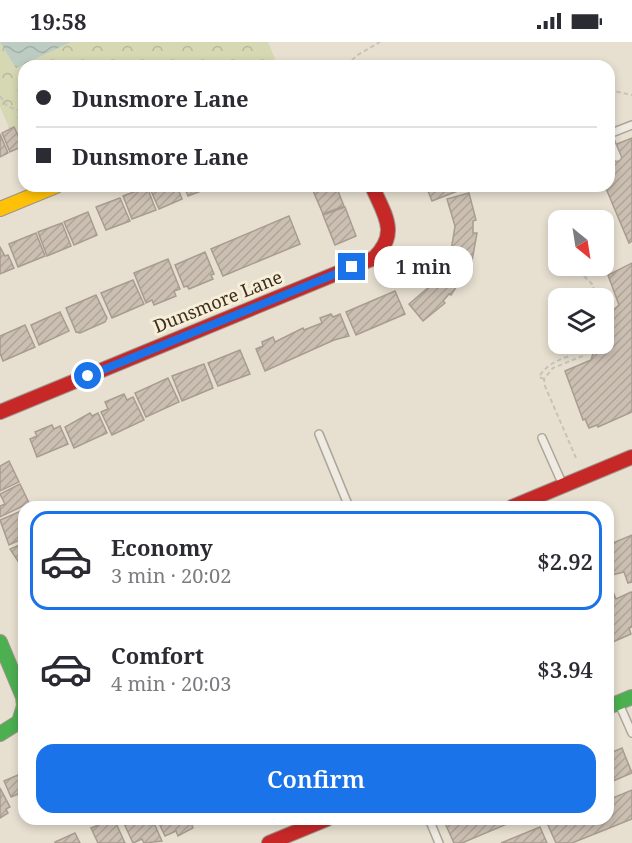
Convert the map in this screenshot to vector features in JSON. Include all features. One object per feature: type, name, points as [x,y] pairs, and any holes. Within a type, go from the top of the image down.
[{"type":"street","points":[[0,209],[41,192]]},
{"type":"street","name":"Dunsmore Lane","points":[[0,412],[374,258],[388,244],[390,231],[374,192]]},
{"type":"street","points":[[527,501],[632,457]]},
{"type":"street","points":[[0,642],[18,690]]},
{"type":"street","points":[[614,705],[632,697]]},
{"type":"street","points":[[0,734],[18,723]]},
{"type":"street","points":[[269,843],[312,825]]},
{"type":"lane","points":[[615,132],[632,125]]},
{"type":"lane","points":[[319,434],[347,501]]},
{"type":"lane","points":[[542,438],[563,486]]},
{"type":"lane","points":[[614,706],[632,733]]},
{"type":"lane","points":[[432,825],[439,843]]},
{"type":"path","points":[[352,60],[380,42]]},
{"type":"path","points":[[615,91],[632,95]]},
{"type":"path","points":[[0,96],[7,106],[18,111]]},
{"type":"path","points":[[584,276],[593,288]]},
{"type":"path","points":[[544,379],[539,377],[542,371],[553,362],[570,354]]},
{"type":"path","points":[[576,458],[544,379],[553,368],[585,354]]},
{"type":"green space","points":[[0,42],[268,42],[276,60],[18,60],[18,148],[0,107]]},
{"type":"water","points":[[0,42],[71,42],[33,60],[18,60],[16,68]]},
{"type":"building","points":[[14,127],[18,135],[18,148],[10,152],[2,133]]},
{"type":"building","points":[[0,134],[8,153],[0,157]]},
{"type":"building","points":[[632,138],[632,241],[629,243],[608,192],[615,192],[615,145]]},
{"type":"building","points":[[134,192],[149,192],[156,210],[132,219],[123,196]]},
{"type":"building","points":[[152,192],[179,192],[182,199],[159,209]]},
{"type":"building","points":[[186,192],[198,192],[188,196]]},
{"type":"building","points":[[314,192],[338,192],[344,206],[323,214]]},
{"type":"building","points":[[428,192],[455,192],[432,201]]},
{"type":"building","points":[[469,193],[476,220],[473,221],[473,233],[477,233],[472,261],[468,260],[464,270],[466,272],[451,295],[449,294],[443,301],[445,303],[423,321],[409,304],[430,286],[450,257],[455,226],[447,199]]},
{"type":"building","points":[[120,198],[130,221],[106,230],[96,207]]},
{"type":"building","points":[[345,207],[356,236],[335,245],[323,215]]},
{"type":"building","points":[[88,212],[97,235],[74,245],[64,222]]},
{"type":"building","points":[[289,216],[300,244],[223,276],[211,249]]},
{"type":"building","points":[[62,223],[71,246],[47,256],[38,232]]},
{"type":"building","points":[[36,233],[45,256],[18,267],[9,244]]},
{"type":"building","points":[[0,247],[5,256],[8,255],[14,268],[0,274]]},
{"type":"building","points":[[205,252],[214,274],[211,275],[213,279],[189,289],[187,286],[184,287],[175,265]]},
{"type":"building","points":[[168,259],[180,289],[174,291],[176,296],[154,305],[152,300],[146,303],[134,273]]},
{"type":"building","points":[[632,263],[632,412],[598,427],[597,425],[589,428],[585,419],[583,420],[565,371],[591,360],[593,354],[614,354],[614,309],[619,305],[608,276],[614,276],[614,272]]},
{"type":"building","points":[[133,280],[144,304],[112,318],[101,293]]},
{"type":"building","points":[[395,291],[405,314],[356,335],[346,312]]},
{"type":"building","points":[[96,295],[107,318],[105,322],[80,333],[76,332],[66,308]]},
{"type":"building","points":[[60,312],[69,331],[39,345],[31,325]]},
{"type":"building","points":[[331,314],[333,317],[340,314],[349,336],[334,340],[265,371],[256,349],[263,346],[262,342],[273,337],[275,342],[303,328],[304,330],[322,323],[320,318]]},
{"type":"building","points":[[25,325],[35,347],[3,361],[0,353],[0,336]]},
{"type":"building","points":[[240,350],[250,374],[218,386],[208,363]]},
{"type":"building","points":[[204,364],[213,388],[182,401],[172,376]]},
{"type":"building","points":[[168,378],[179,402],[146,417],[135,393]]},
{"type":"building","points":[[124,394],[127,400],[133,397],[144,420],[112,435],[101,412],[108,409],[105,402]]},
{"type":"building","points":[[90,413],[92,416],[98,413],[107,433],[74,448],[65,427]]},
{"type":"building","points":[[52,425],[54,429],[60,426],[68,444],[37,457],[30,439],[37,436],[35,432]]},
{"type":"building","points":[[9,461],[19,482],[0,491],[0,466]]},
{"type":"building","points":[[20,484],[28,501],[18,501],[18,508],[0,517],[0,506],[5,504],[0,494]]},
{"type":"building","points":[[18,512],[18,541],[9,545],[0,520]]},
{"type":"building","points":[[632,535],[632,582],[628,583],[624,572],[614,574],[614,542]]},
{"type":"building","points":[[18,546],[18,561],[10,549]]},
{"type":"building","points":[[631,592],[632,594],[632,627],[629,628],[631,634],[614,641],[614,594],[616,599]]},
{"type":"building","points":[[622,748],[632,773],[614,780],[614,751]]},
{"type":"building","points":[[18,775],[18,794],[11,797],[4,781]]},
{"type":"building","points":[[0,788],[10,807],[6,809],[8,813],[0,818]]},
{"type":"building","points":[[632,790],[632,819],[572,843],[556,843],[548,825],[614,825],[614,798]]},
{"type":"building","points":[[99,825],[117,825],[125,843],[98,843],[91,828]]},
{"type":"building","points":[[125,825],[155,825],[162,841],[144,843],[142,839],[133,843]]},
{"type":"building","points":[[160,825],[192,825],[193,828],[178,836],[176,831],[165,836]]},
{"type":"building","points":[[446,825],[505,825],[462,843],[454,843]]},
{"type":"building","points":[[540,827],[547,843],[501,843]]},
{"type":"building","points":[[75,833],[80,843],[55,842]]},
{"type":"traffic: fast","points":[[0,642],[18,685]]},
{"type":"traffic: fast","points":[[614,704],[632,697]]},
{"type":"traffic: fast","points":[[0,734],[18,723]]},
{"type":"traffic: slow","points":[[0,209],[41,192]]},
{"type":"traffic: jam","points":[[0,412],[374,258],[382,249],[388,232],[385,214],[375,192]]},
{"type":"traffic: jam","points":[[526,501],[632,457]]},
{"type":"traffic: jam","points":[[269,843],[312,825]]},
{"type":"route","points":[[88,376],[352,267]]}]
